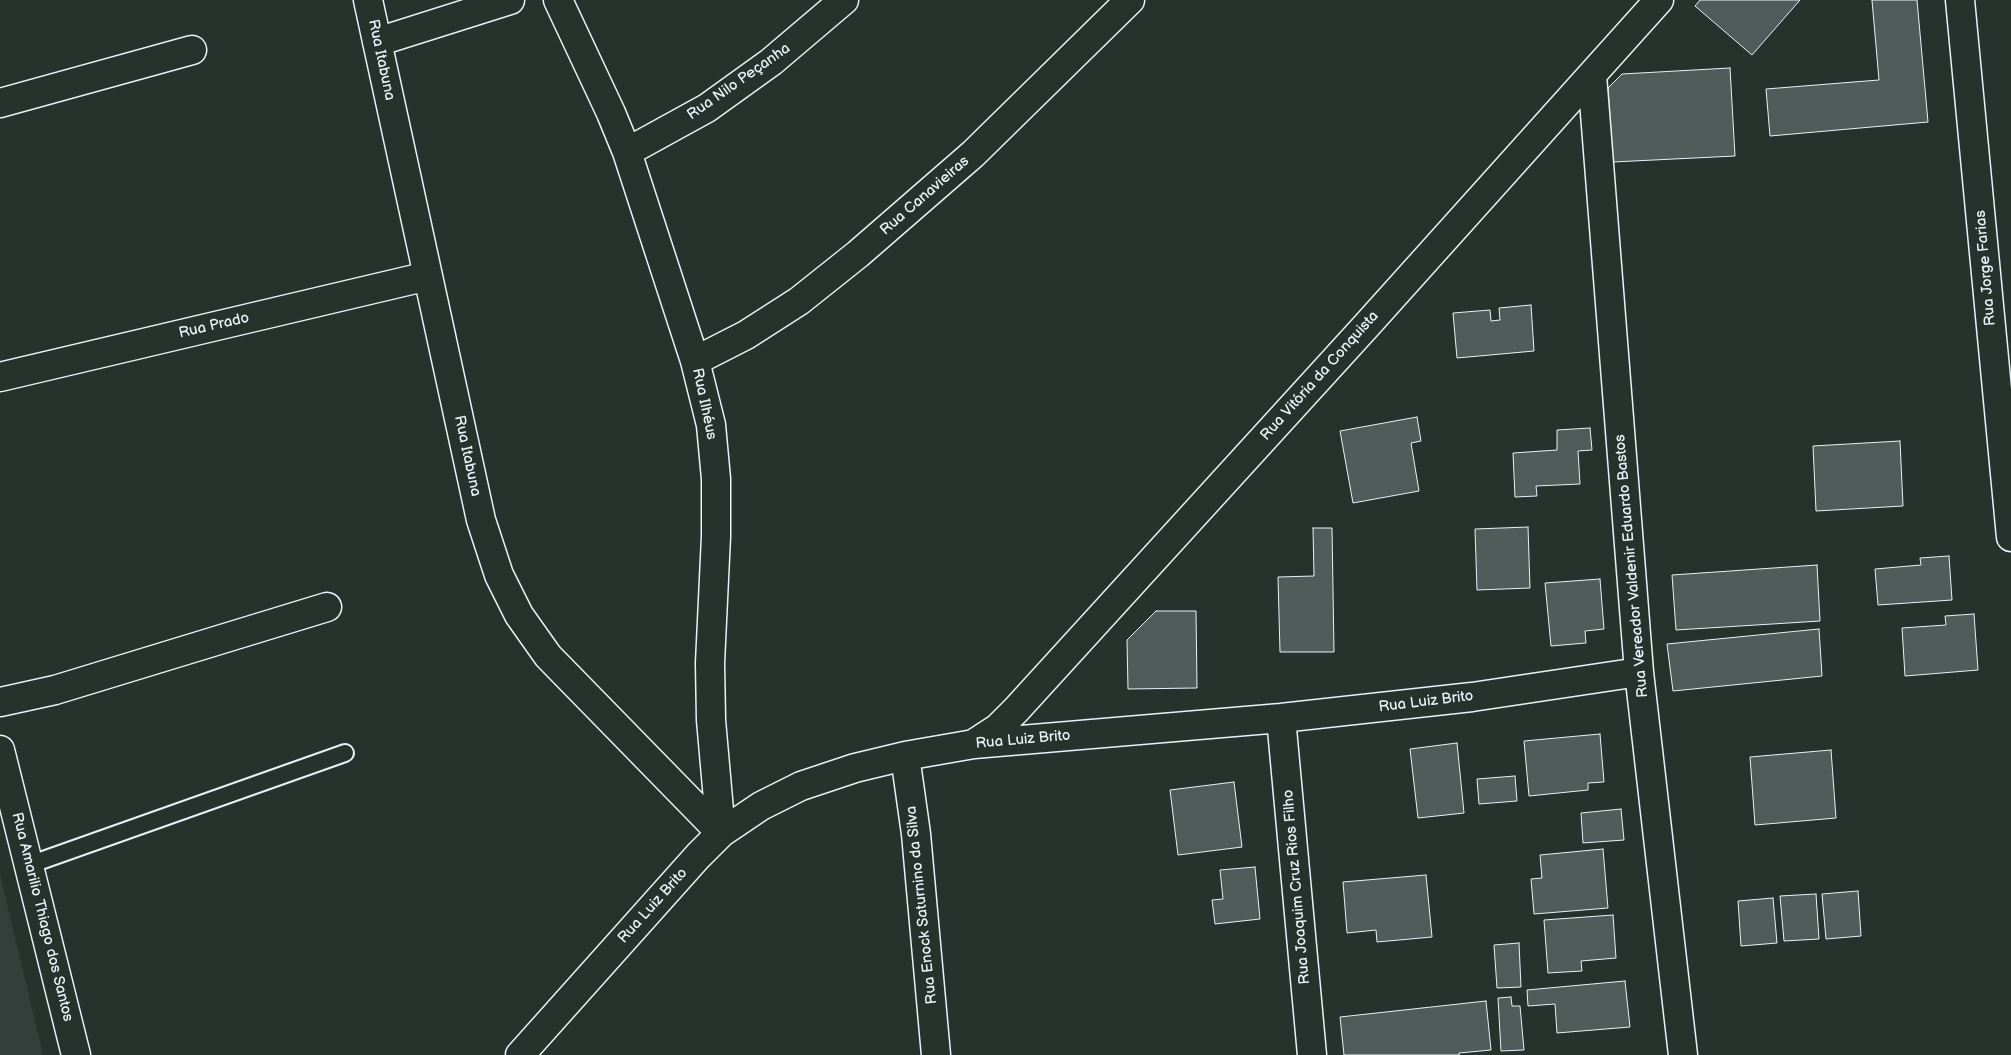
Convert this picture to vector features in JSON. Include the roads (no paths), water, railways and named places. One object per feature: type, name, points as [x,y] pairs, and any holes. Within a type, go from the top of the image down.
[{"type":"street","name":"Rua Itabuna","points":[[368,0],[481,520],[499,575],[520,616],[548,656],[721,833]]},
{"type":"street","points":[[377,42],[510,0]]},
{"type":"street","name":"Rua Ilhéus","points":[[558,0],[612,113],[695,361],[711,425],[716,479],[716,536],[710,663],[711,720],[721,833]]},
{"type":"street","name":"Rua Nilo Peçanha","points":[[626,152],[707,108],[771,62],[844,0]]},
{"type":"street","name":"Rua Canavieiras","points":[[695,361],[746,335],[799,301],[858,254],[973,154],[1130,0]]},
{"type":"street","name":"Rua Vitória da Conquista","points":[[974,744],[998,728],[1016,710],[1659,0]]},
{"type":"street","name":"Rua Jorge Farias","points":[[1960,0],[2011,537]]},
{"type":"street","points":[[0,103],[192,50]]},
{"type":"street","name":"Rua Vereador Valdenir Eduardo Bastos","points":[[1592,75],[1639,672],[1683,1055]]},
{"type":"street","name":"Rua Prado","points":[[0,377],[428,276]]},
{"type":"street","points":[[0,702],[55,690],[328,607]]},
{"type":"street","name":"Rua Luiz Brito","points":[[520,1055],[698,856],[721,833],[762,806],[801,786],[855,768],[904,756],[974,744],[1281,718],[1472,697],[1639,672]]},
{"type":"street","name":"Rua Joaquim Cruz Rios Filho","points":[[1281,718],[1312,1055]]},
{"type":"street","name":"Rua Amarilio Thiago dos Santos","points":[[0,750],[76,1055]]},
{"type":"street","name":"Rua Enock Saturnino da Silva","points":[[904,756],[916,834],[936,1055]]},
{"type":"street","points":[[545,1027],[549,1055]]},
{"type":"lane","points":[[29,864],[345,753]]}]
